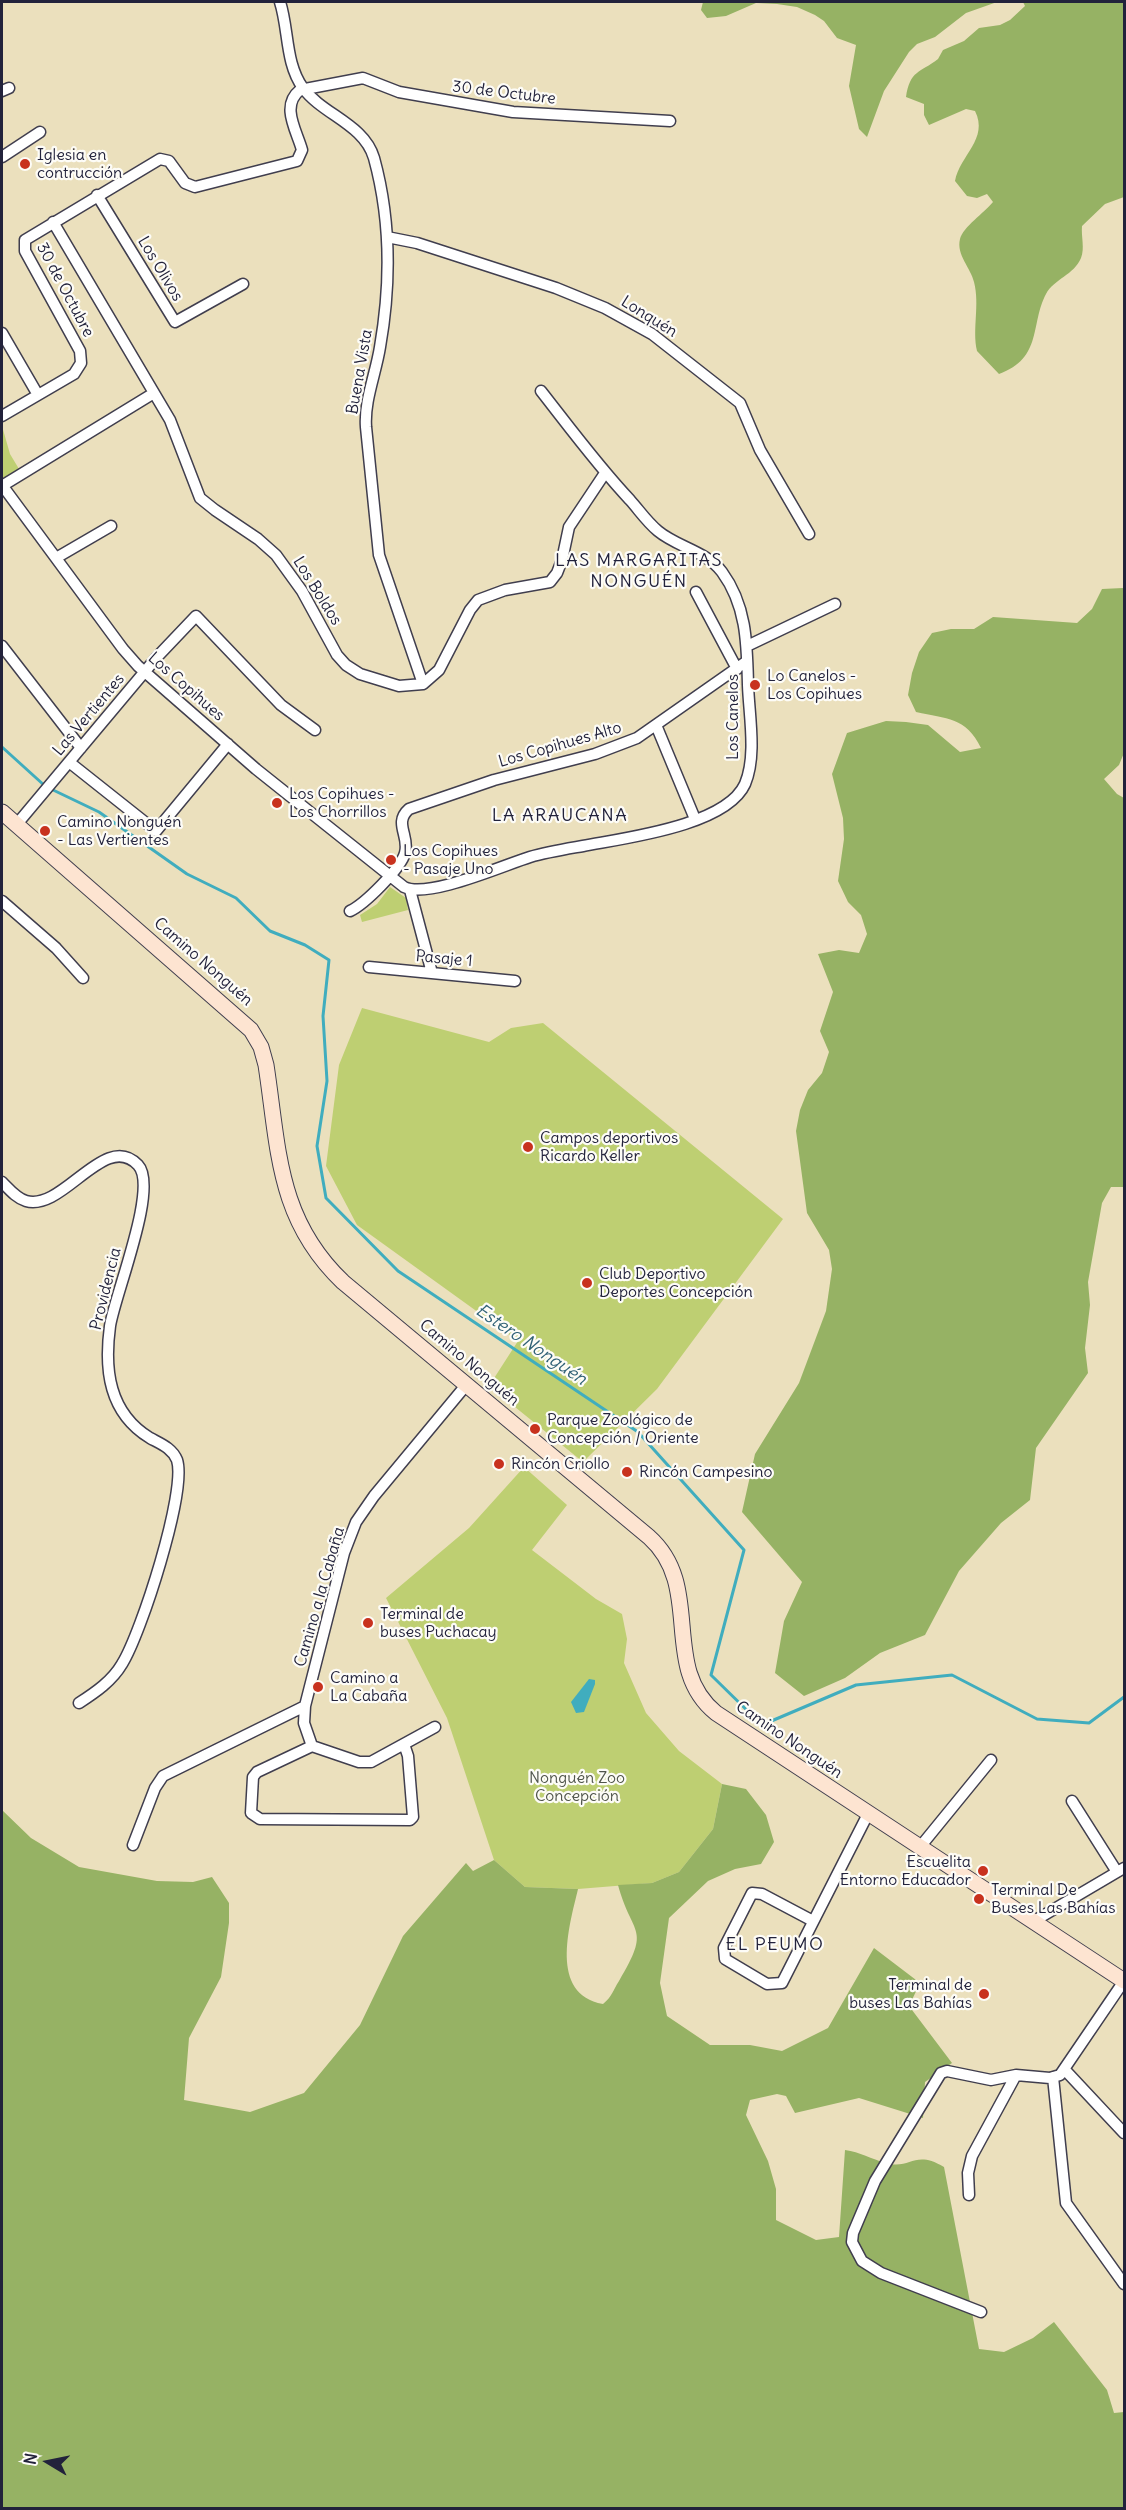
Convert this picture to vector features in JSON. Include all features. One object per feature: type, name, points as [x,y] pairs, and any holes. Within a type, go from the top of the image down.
[{"type":"main road","name":"Camino Nonguén","points":[[2,812],[251,1030],[261,1047],[266,1065],[286,1192],[306,1237],[324,1263],[343,1282],[649,1537],[665,1553],[677,1580],[687,1671],[702,1700],[716,1713],[1124,1981]]},
{"type":"street","points":[[280,2],[285,18],[288,54],[304,89]]},
{"type":"street","name":"30 de Octubre","points":[[2,416],[74,374],[82,359],[80,351],[23,248],[27,238],[160,159],[169,160],[185,183],[195,187],[297,161],[302,150],[291,119],[291,105],[294,96],[304,89],[363,78],[399,92],[513,112],[670,121]]},
{"type":"street","name":"Buena Vista","points":[[304,89],[358,134],[369,146],[374,160],[387,237],[389,279],[384,327],[365,421],[379,555],[423,684]]},
{"type":"street","points":[[2,157],[40,132]]},
{"type":"street","name":"Los Olivos","points":[[97,195],[174,321],[178,322],[243,284]]},
{"type":"street","name":"Los Boldos","points":[[53,222],[177,436],[200,498],[258,539],[285,565],[311,605],[341,661],[351,669],[377,681],[408,687],[423,684]]},
{"type":"street","name":"Lonquén","points":[[387,237],[417,243],[556,288],[620,315],[660,340],[740,403],[756,442],[809,534]]},
{"type":"street","points":[[2,333],[38,395]]},
{"type":"street","points":[[541,392],[605,473],[657,530],[710,561],[721,571],[737,601],[747,646],[747,661]]},
{"type":"street","points":[[2,486],[154,393]]},
{"type":"street","points":[[423,684],[439,670],[470,610],[478,600],[505,590],[550,582],[557,573],[569,527],[605,473]]},
{"type":"street","name":"Los Copihues","points":[[2,486],[123,649],[145,672],[228,744],[388,875]]},
{"type":"street","points":[[56,558],[111,526]]},
{"type":"street","points":[[696,592],[736,669]]},
{"type":"street","points":[[747,646],[835,604]]},
{"type":"street","name":"Las Vertientes","points":[[17,824],[195,616],[280,705],[315,730]]},
{"type":"street","points":[[2,646],[81,748]]},
{"type":"street","name":"Los Copihues Alto","points":[[350,910],[368,899],[406,852],[400,822],[402,815],[409,809],[494,780],[595,754],[637,738],[747,661]]},
{"type":"street","name":"Los Canelos","points":[[410,890],[447,885],[532,856],[655,832],[725,806],[744,786],[750,753],[747,661]]},
{"type":"street","points":[[656,725],[695,819]]},
{"type":"street","points":[[69,762],[156,831],[228,744]]},
{"type":"street","points":[[388,875],[410,890],[432,973]]},
{"type":"street","points":[[2,901],[56,948],[83,978]]},
{"type":"street","name":"Pasaje 1","points":[[369,968],[515,981]]},
{"type":"street","name":"Providencia","points":[[2,1182],[21,1199],[38,1202],[59,1193],[92,1167],[107,1160],[129,1159],[139,1167],[144,1177],[142,1208],[111,1321],[108,1349],[109,1378],[116,1401],[126,1418],[142,1433],[173,1452],[178,1464],[178,1489],[148,1603],[123,1662],[113,1677],[79,1703]]},
{"type":"street","name":"Camino a la Cabaña","points":[[312,1746],[304,1723],[305,1706],[344,1553],[356,1522],[374,1496],[467,1384]]},
{"type":"street","points":[[133,1845],[155,1788],[163,1776],[305,1706]]},
{"type":"street","points":[[404,1744],[409,1766],[412,1817],[410,1820],[316,1821],[255,1817],[251,1813],[253,1777],[257,1772],[312,1746],[365,1762],[386,1755],[404,1744],[435,1727]]},
{"type":"street","points":[[920,1847],[991,1760]]},
{"type":"street","points":[[1034,1921],[1121,1870],[1072,1801]]},
{"type":"street","points":[[813,1921],[762,1894],[752,1893],[724,1948],[725,1959],[767,1984],[782,1983],[868,1814]]},
{"type":"street","points":[[981,2312],[881,2273],[861,2260],[855,2252],[853,2233],[875,2181],[941,2073],[947,2071],[991,2080],[1016,2075],[1053,2077],[1065,2070],[1124,1981]]},
{"type":"street","points":[[1065,2070],[1125,2133]]},
{"type":"street","points":[[969,2195],[970,2161],[1016,2075]]},
{"type":"street","points":[[1053,2077],[1066,2203],[1125,2284]]},
{"type":"green space","points":[[703,2],[997,2],[966,13],[935,37],[917,44],[909,52],[884,91],[867,137],[859,129],[849,86],[856,45],[837,38],[824,21],[797,7],[756,3],[726,16],[707,18],[701,10]]},
{"type":"green space","points":[[1023,2],[1124,2],[1124,197],[1105,204],[1082,226],[1083,250],[1078,264],[1054,284],[1046,294],[1033,339],[1023,359],[999,374],[977,351],[976,291],[959,245],[965,230],[993,202],[987,194],[977,198],[967,196],[955,181],[976,139],[978,121],[975,111],[966,109],[929,125],[924,115],[924,104],[906,97],[913,77],[938,59],[943,50],[964,41],[979,28],[1000,25],[1010,20],[1025,6]]},
{"type":"green space","points":[[2,426],[10,454],[19,469],[2,482]]},
{"type":"green space","points":[[1123,588],[1124,753],[1119,765],[1104,779],[1117,794],[1124,798],[1124,1187],[1111,1187],[1102,1203],[1088,1282],[1090,1305],[1085,1348],[1088,1373],[1036,1448],[1030,1500],[1001,1523],[959,1571],[925,1635],[880,1653],[845,1678],[804,1696],[775,1673],[784,1621],[802,1582],[742,1512],[755,1454],[799,1383],[826,1311],[832,1269],[829,1250],[807,1213],[796,1131],[800,1110],[808,1090],[822,1073],[829,1052],[820,1031],[833,992],[818,954],[839,950],[859,953],[867,934],[861,915],[848,902],[838,881],[844,839],[843,818],[832,774],[847,733],[886,721],[928,725],[960,752],[981,748],[969,730],[962,725],[946,718],[916,712],[908,695],[919,652],[932,633],[951,629],[974,629],[993,617],[1077,623],[1092,609],[1102,589]]},
{"type":"green space","points":[[390,887],[406,898],[408,910],[362,922],[360,915],[377,904]]},
{"type":"green space","name":"Club Deportivo Deportes Concepción","points":[[362,1008],[489,1042],[511,1028],[543,1023],[783,1219],[657,1389],[583,1462],[489,1386],[518,1341],[357,1225],[326,1166],[339,1065]]},
{"type":"green space","name":"Nonguén Zoo Concepción","points":[[524,1467],[567,1505],[532,1550],[596,1599],[622,1614],[627,1639],[624,1663],[646,1713],[679,1751],[722,1784],[713,1829],[679,1872],[652,1883],[578,1889],[525,1887],[494,1860],[447,1718],[386,1598],[469,1528]]},
{"type":"green space","points":[[722,1784],[746,1789],[766,1815],[774,1842],[761,1864],[735,1869],[708,1881],[669,1918],[660,1983],[667,2016],[710,2045],[750,2045],[782,2051],[828,2028],[874,1948],[920,1983],[909,2006],[952,2063],[925,2082],[923,2118],[859,2098],[795,2113],[786,2096],[777,2094],[750,2100],[746,2115],[768,2161],[776,2189],[776,2220],[816,2240],[839,2237],[845,2150],[886,2163],[901,2164],[926,2160],[944,2167],[979,2349],[1004,2352],[1033,2338],[1054,2322],[1107,2390],[1114,2413],[1124,2412],[1124,2508],[2,2508],[2,1810],[31,1838],[79,1867],[157,1881],[193,1882],[212,1877],[229,1903],[229,1923],[221,1977],[189,2038],[184,2100],[250,2112],[304,2093],[360,2025],[403,1936],[466,1863],[473,1871],[494,1860],[525,1887],[578,1889],[568,1939],[569,1973],[575,1987],[586,1998],[603,2004],[629,1963],[637,1940],[618,1885],[652,1883],[679,1872],[713,1829]]},
{"type":"water","points":[[589,1679],[595,1680],[595,1684],[584,1712],[576,1713],[571,1702]]},
{"type":"waterway","name":"Estero Nonguén","points":[[2,747],[45,786]]},
{"type":"waterway","name":"Estero Nonguén","points":[[51,789],[99,812],[187,874],[236,898],[270,931],[305,945],[329,960],[323,1016],[327,1081],[317,1146],[326,1198],[398,1271],[638,1432],[744,1550],[711,1675],[762,1725],[856,1685],[952,1675],[1037,1719],[1089,1723],[1124,1697]]},
{"type":"place","name":"Iglesia en contrucción","points":[[25,164]]},
{"type":"place","name":"Lo Canelos - Los Copihues","points":[[755,685]]},
{"type":"place","name":"Los Copihues - Los Chorrillos","points":[[277,803]]},
{"type":"place","name":"Camino Nonguén - Las Vertientes","points":[[45,831]]},
{"type":"place","name":"Los Copihues - Pasaje Uno","points":[[391,860]]},
{"type":"place","name":"Campos deportivos Ricardo Keller","points":[[528,1147]]},
{"type":"place","name":"Club Deportivo Deportes Concepción","points":[[587,1283]]},
{"type":"place","name":"Parque Zoológico de Concepción / Oriente","points":[[535,1429]]},
{"type":"place","name":"Rincón Criollo","points":[[499,1464]]},
{"type":"place","name":"Rincón Campesino","points":[[627,1472]]},
{"type":"place","name":"Terminal de buses Puchacay","points":[[368,1623]]},
{"type":"place","name":"Camino a La Cabaña","points":[[318,1687]]},
{"type":"place","name":"Escuelita Entorno Educador","points":[[983,1871]]},
{"type":"place","name":"Terminal De Buses Las Bahías","points":[[979,1899]]},
{"type":"place","name":"Terminal de buses Las Bahías","points":[[984,1994]]},
{"type":"district","name":"LAS MARGARITAS NONGUÉN","points":[[639,571]]},
{"type":"district","name":"LA ARAUCANA","points":[[560,816]]},
{"type":"district","name":"EL PEUMO","points":[[775,1945]]}]
